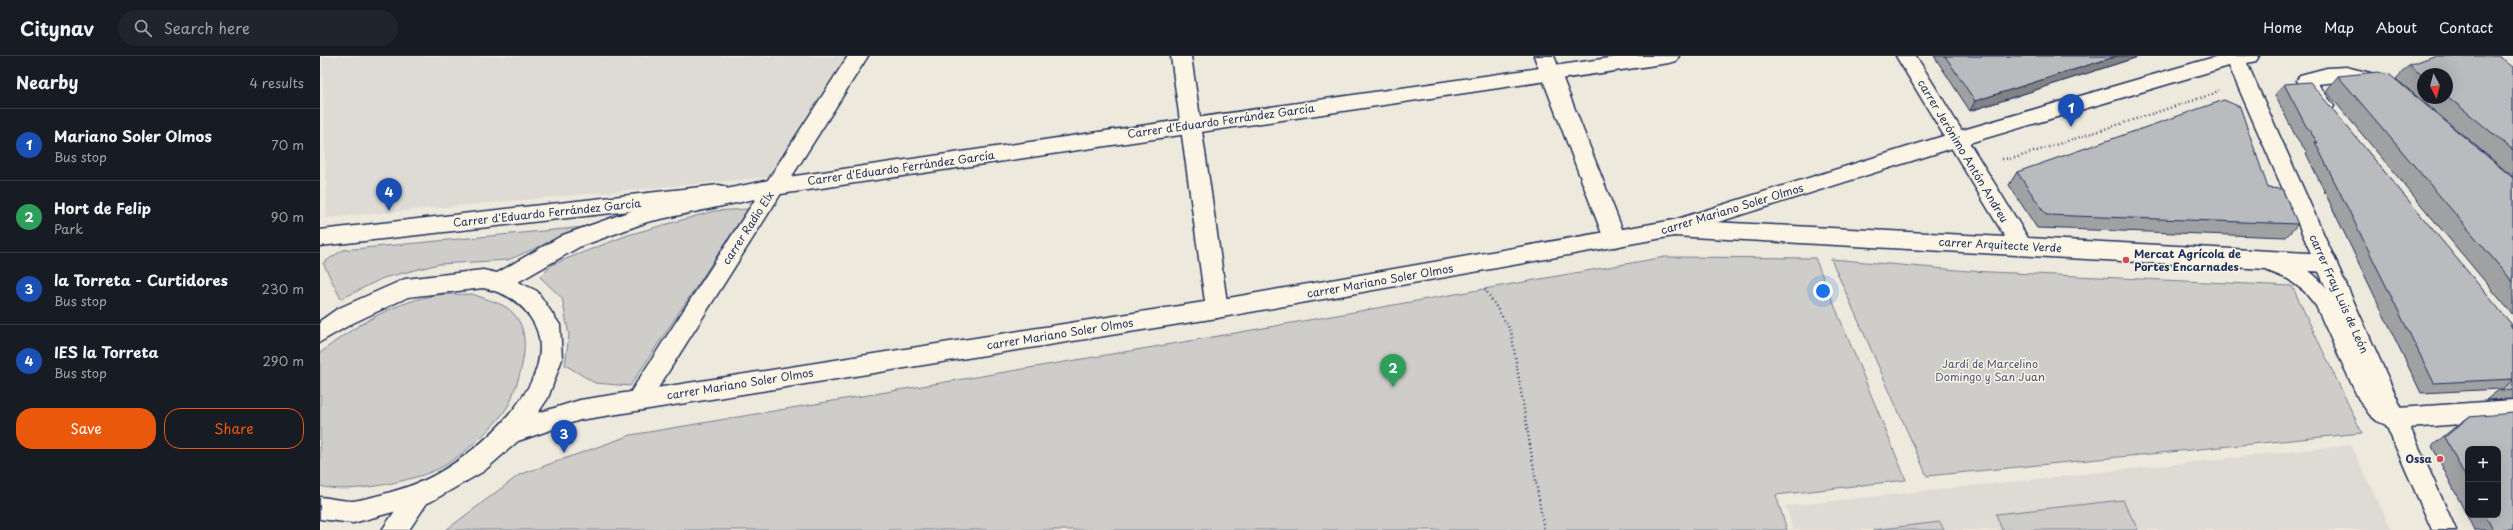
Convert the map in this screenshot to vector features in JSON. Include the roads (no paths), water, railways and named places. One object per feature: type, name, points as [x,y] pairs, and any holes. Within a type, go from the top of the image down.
[{"type":"main road","name":"carrer Radio Elx","points":[[638,400],[858,56]]},
{"type":"main road","points":[[1181,56],[1217,309]]},
{"type":"main road","name":"Carrer d'Eduardo Ferrández García","points":[[320,238],[774,187],[1191,126],[1548,65],[1669,56]]},
{"type":"main road","name":"carrer Jerónimo Antón Andreu","points":[[1906,56],[2020,246]]},
{"type":"main road","points":[[2334,119],[2309,88],[2307,80],[2337,73],[2355,73],[2390,88],[2368,69],[2346,56]]},
{"type":"main road","name":"carrer Mariano Soler Olmos","points":[[510,433],[580,410],[1217,309],[1674,228],[1956,139],[2239,57]]},
{"type":"main road","name":"carrer Fray Luis de León","points":[[2239,57],[2326,263],[2444,530]]},
{"type":"main road","points":[[1548,65],[1616,239]]},
{"type":"main road","name":"Carrer d'Eduardo Ferrández García","points":[[499,282],[571,241],[645,214],[774,187]]},
{"type":"main road","name":"carrer Arquitecte Verde","points":[[1674,228],[2326,263]]},
{"type":"main road","points":[[2260,260],[2296,273],[2315,289],[2333,316],[2366,392],[2378,408],[2394,419],[2513,410]]},
{"type":"main road","points":[[320,333],[345,316],[405,288],[483,279],[499,282],[529,297],[549,325],[551,359],[536,398],[510,433],[475,464],[421,494],[353,512],[320,508]]},
{"type":"main road","points":[[394,530],[421,494]]},
{"type":"place","name":"Mariano Soler Olmos","points":[[2071,127]]},
{"type":"place","name":"IES la Torreta","points":[[389,211]]},
{"type":"place","name":"Mercat Agrícola de Portes Encarnades","points":[[2126,260]]},
{"type":"place","name":"Hort de Felip","points":[[1393,387]]},
{"type":"place","name":"la Torreta - Curtidores","points":[[564,453]]},
{"type":"place","name":"Ossa","points":[[2440,459]]},
{"type":"park label","name":"Jardí de Marcelino Domingo y San Juan","points":[[1990,370]]}]
